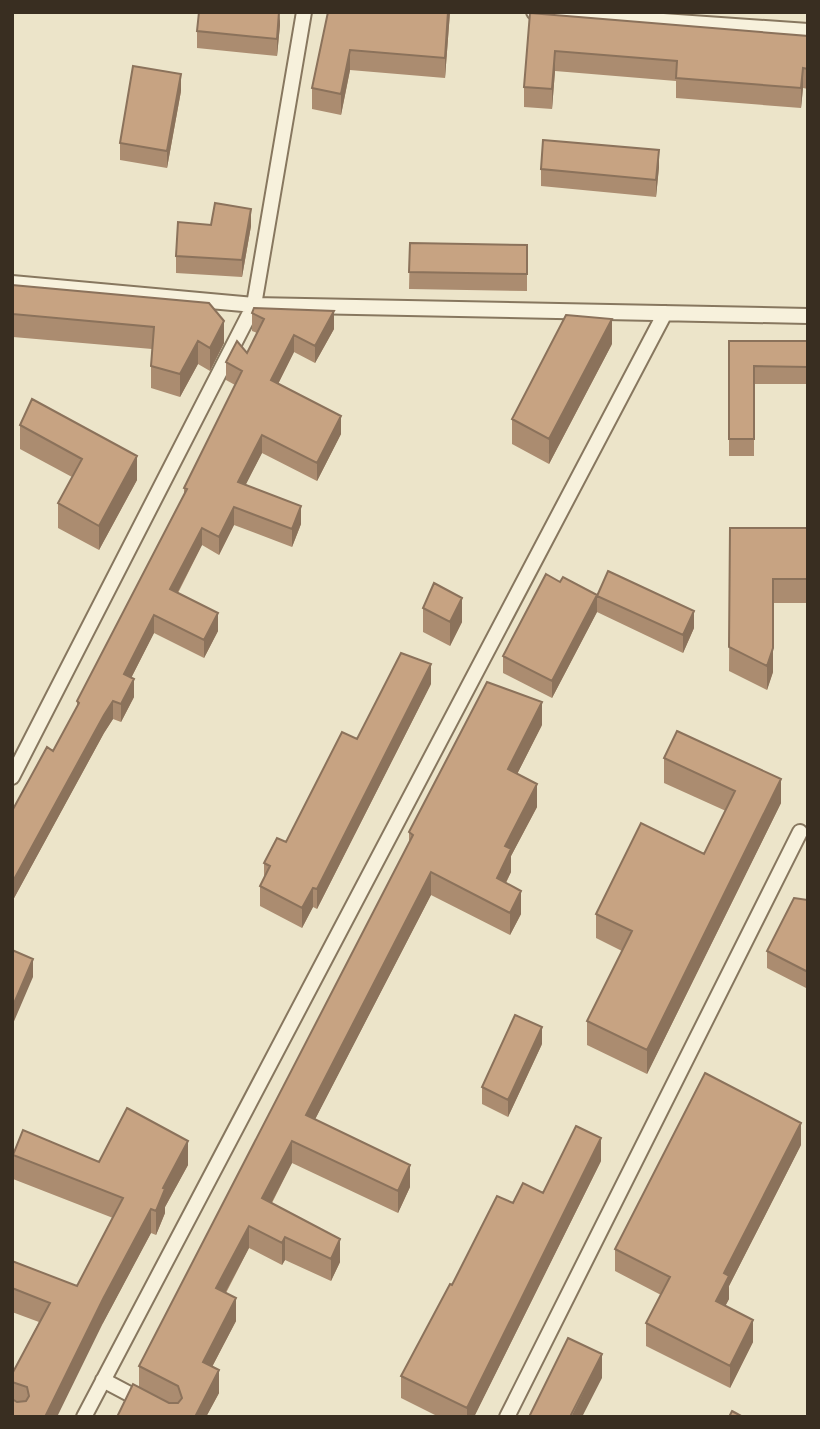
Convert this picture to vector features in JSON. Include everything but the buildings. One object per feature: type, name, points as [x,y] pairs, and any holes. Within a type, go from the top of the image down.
[{"type":"lane","points":[[12,777],[254,305],[304,12]]},
{"type":"lane","points":[[534,12],[808,31]]},
{"type":"lane","points":[[12,283],[254,305],[808,316]]},
{"type":"lane","points":[[85,1417],[665,313]]},
{"type":"lane","points":[[507,1417],[800,832]]},
{"type":"lane","points":[[103,1380],[173,1417]]}]
